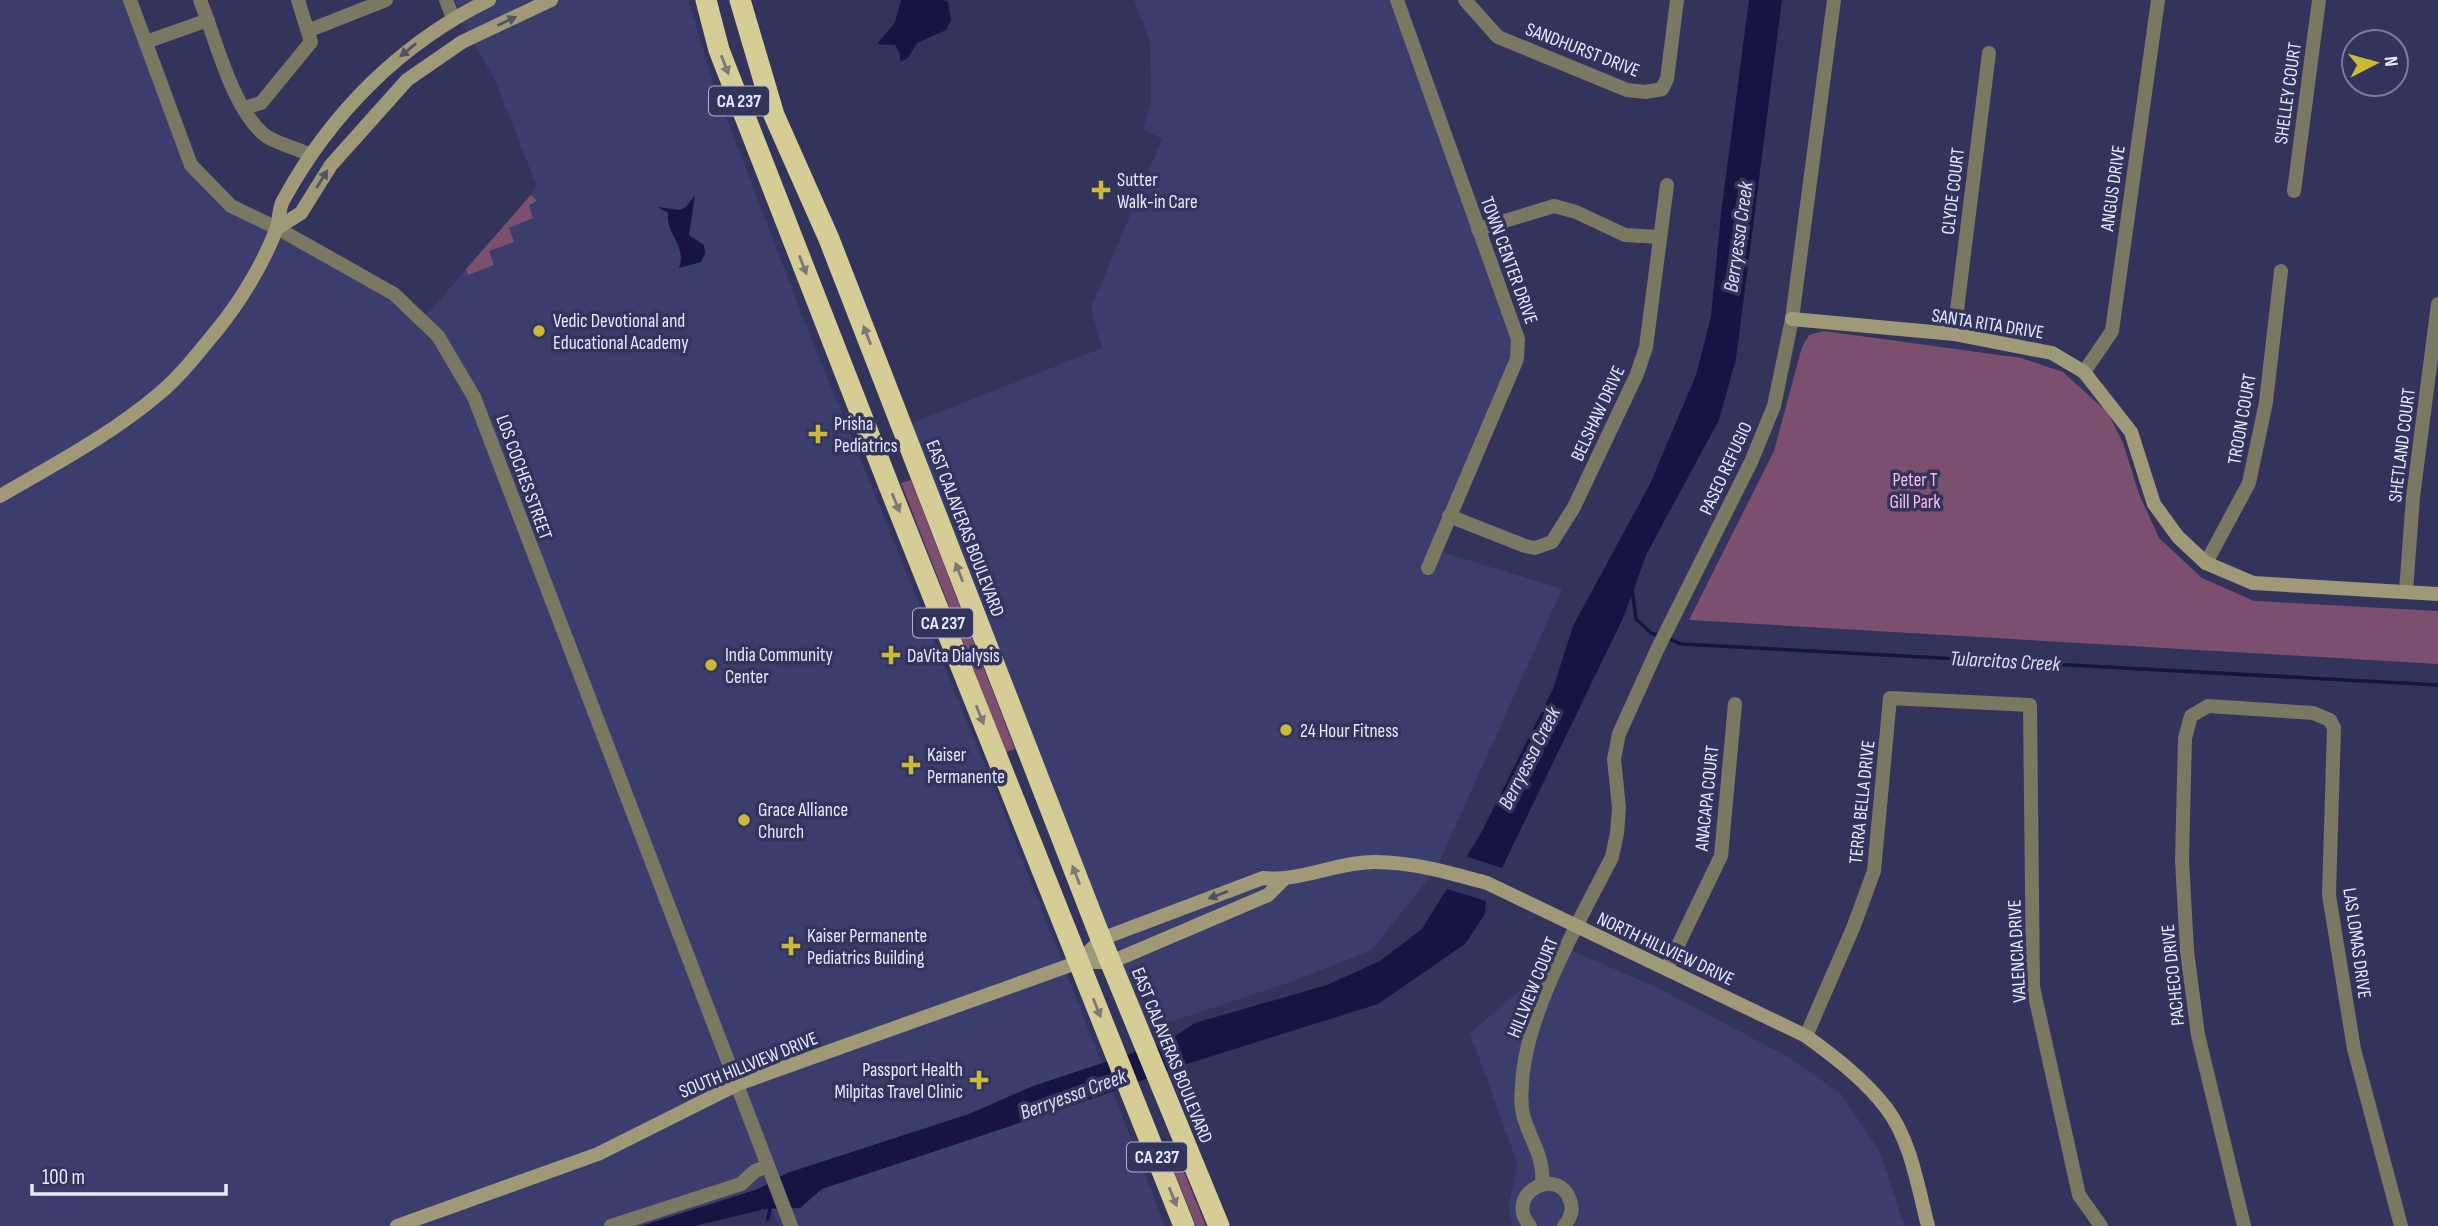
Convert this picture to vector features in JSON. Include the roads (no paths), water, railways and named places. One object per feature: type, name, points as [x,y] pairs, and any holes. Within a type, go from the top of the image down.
[{"type":"highway","name":"CA 237","points":[[706,0],[723,61],[1185,1226]]},
{"type":"highway","name":"EAST CALAVERAS BOULEVARD","points":[[743,0],[752,46],[774,115],[829,239],[1101,939],[1219,1226]]},
{"type":"street","name":"LOS COCHES STREET","points":[[130,0],[191,165],[231,206],[277,228],[394,294],[438,336],[474,397],[790,1225]]},
{"type":"street","points":[[200,0],[251,122],[268,138],[285,142],[310,155]]},
{"type":"street","points":[[243,108],[261,103],[312,42],[298,0]]},
{"type":"street","points":[[310,30],[386,0]]},
{"type":"street","points":[[446,0],[453,18]]},
{"type":"street","points":[[0,496],[92,442],[161,392],[226,318],[277,228],[281,202],[310,155],[367,86],[409,49],[453,18],[489,0]]},
{"type":"street","points":[[277,228],[301,213],[331,165],[407,80],[462,42],[551,0]]},
{"type":"street","name":"TOWN CENTER DRIVE","points":[[1396,0],[1518,339],[1517,359],[1428,568]]},
{"type":"street","name":"SANDHURST DRIVE","points":[[1465,0],[1498,37],[1627,90],[1646,92],[1662,89],[1667,79],[1677,0]]},
{"type":"street","name":"PASEO REFUGIO","points":[[1576,927],[1612,857],[1619,808],[1614,759],[1619,734],[1669,625],[1751,461],[1774,406],[1792,319],[1834,0]]},
{"type":"street","name":"ANGUS DRIVE","points":[[2084,372],[2112,331],[2158,0]]},
{"type":"street","name":"SHELLEY COURT","points":[[2294,191],[2319,0]]},
{"type":"street","points":[[146,42],[208,20]]},
{"type":"street","name":"CLYDE COURT","points":[[1954,334],[1989,53]]},
{"type":"street","name":"BELSHAW DRIVE","points":[[1450,516],[1525,546],[1535,548],[1552,542],[1574,507],[1637,374],[1646,347],[1667,185]]},
{"type":"street","points":[[1478,229],[1554,206],[1576,212],[1625,235],[1660,237]]},
{"type":"street","name":"TROON COURT","points":[[2206,564],[2249,483],[2266,402],[2281,271]]},
{"type":"street","name":"SHETLAND COURT","points":[[2406,591],[2413,497],[2438,304]]},
{"type":"street","name":"SANTA RITA DRIVE","points":[[1792,319],[1954,334],[2052,353],[2084,372],[2131,432],[2154,504],[2178,537],[2206,564],[2253,583],[2438,594]]},
{"type":"street","name":"TERRA BELLA DRIVE","points":[[1806,1036],[1853,928],[1874,871],[1890,698],[2030,705]]},
{"type":"street","name":"ANACAPA COURT","points":[[1667,968],[1721,856],[1735,704]]},
{"type":"street","name":"VALENCIA DRIVE","points":[[2030,705],[2033,987],[2079,1195],[2101,1226]]},
{"type":"street","name":"LAS LOMAS DRIVE","points":[[2192,716],[2208,706],[2313,713],[2330,720],[2334,728],[2329,895],[2354,1049],[2400,1226]]},
{"type":"street","name":"PACHECO DRIVE","points":[[2192,716],[2185,738],[2182,860],[2186,951],[2198,1035],[2244,1226]]},
{"type":"street","name":"NORTH HILLVIEW DRIVE","points":[[1079,962],[1101,939],[1263,878],[1283,880],[1321,870],[1374,862],[1436,870],[1511,892],[1576,927],[1806,1036],[1838,1059],[1888,1110],[1906,1146],[1928,1226]]},
{"type":"street","name":"NORTH HILLVIEW DRIVE","points":[[1079,962],[1111,962],[1268,895],[1283,880]]},
{"type":"street","name":"HILLVIEW COURT","points":[[1542,1184],[1543,1166],[1522,1115],[1526,1053],[1540,1010],[1576,927]]},
{"type":"street","name":"SOUTH HILLVIEW DRIVE","points":[[397,1226],[598,1153],[738,1084],[1079,962]]},
{"type":"street","points":[[611,1226],[741,1184],[755,1171],[769,1168]]},
{"type":"street","points":[[1530,1226],[1524,1216],[1524,1200],[1534,1187],[1542,1184],[1558,1186],[1570,1198],[1571,1214],[1564,1226]]},
{"type":"water","points":[[901,0],[948,2],[951,20],[946,30],[917,43],[908,58],[900,62],[900,54],[895,45],[877,44],[895,22]]},
{"type":"water","name":"Berryessa Creek","points":[[1749,0],[1782,0],[1736,359],[1719,420],[1647,553],[1624,616],[1486,901],[1485,914],[1465,944],[1378,1004],[1177,1067],[1106,1094],[822,1189],[800,1208],[765,1209],[695,1226],[641,1226],[758,1189],[787,1173],[969,1114],[1033,1086],[1166,1042],[1195,1023],[1327,985],[1380,961],[1422,929],[1481,833],[1553,689],[1573,626],[1650,484],[1696,375],[1711,316],[1721,214]]},
{"type":"water","points":[[695,195],[689,235],[704,245],[705,254],[701,262],[679,268],[679,246],[670,228],[668,213],[658,207],[680,210],[686,207]]},
{"type":"waterway","name":"Tularcitos Creek","points":[[1632,588],[1636,619],[1651,633],[1661,636]]},
{"type":"waterway","name":"Tularcitos Creek","points":[[1669,639],[1681,644],[2438,685]]},
{"type":"waterway","points":[[768,1219],[770,1207]]},
{"type":"place","name":"Sutter Walk-in Care","points":[[1101,190]]},
{"type":"place","name":"Vedic Devotional and Educational Academy","points":[[539,331]]},
{"type":"place","name":"Prisha Pediatrics","points":[[818,434]]},
{"type":"place","name":"DaVita Dialysis","points":[[891,655]]},
{"type":"place","name":"India Community Center","points":[[711,665]]},
{"type":"place","name":"24 Hour Fitness","points":[[1286,730]]},
{"type":"place","name":"Kaiser Permanente","points":[[911,765]]},
{"type":"place","name":"Grace Alliance Church","points":[[744,820]]},
{"type":"place","name":"Kaiser Permanente Pediatrics Building","points":[[791,946]]},
{"type":"place","name":"Passport Health Milpitas Travel Clinic","points":[[979,1080]]},
{"type":"park label","name":"Peter T Gill Park","points":[[1915,490]]}]
